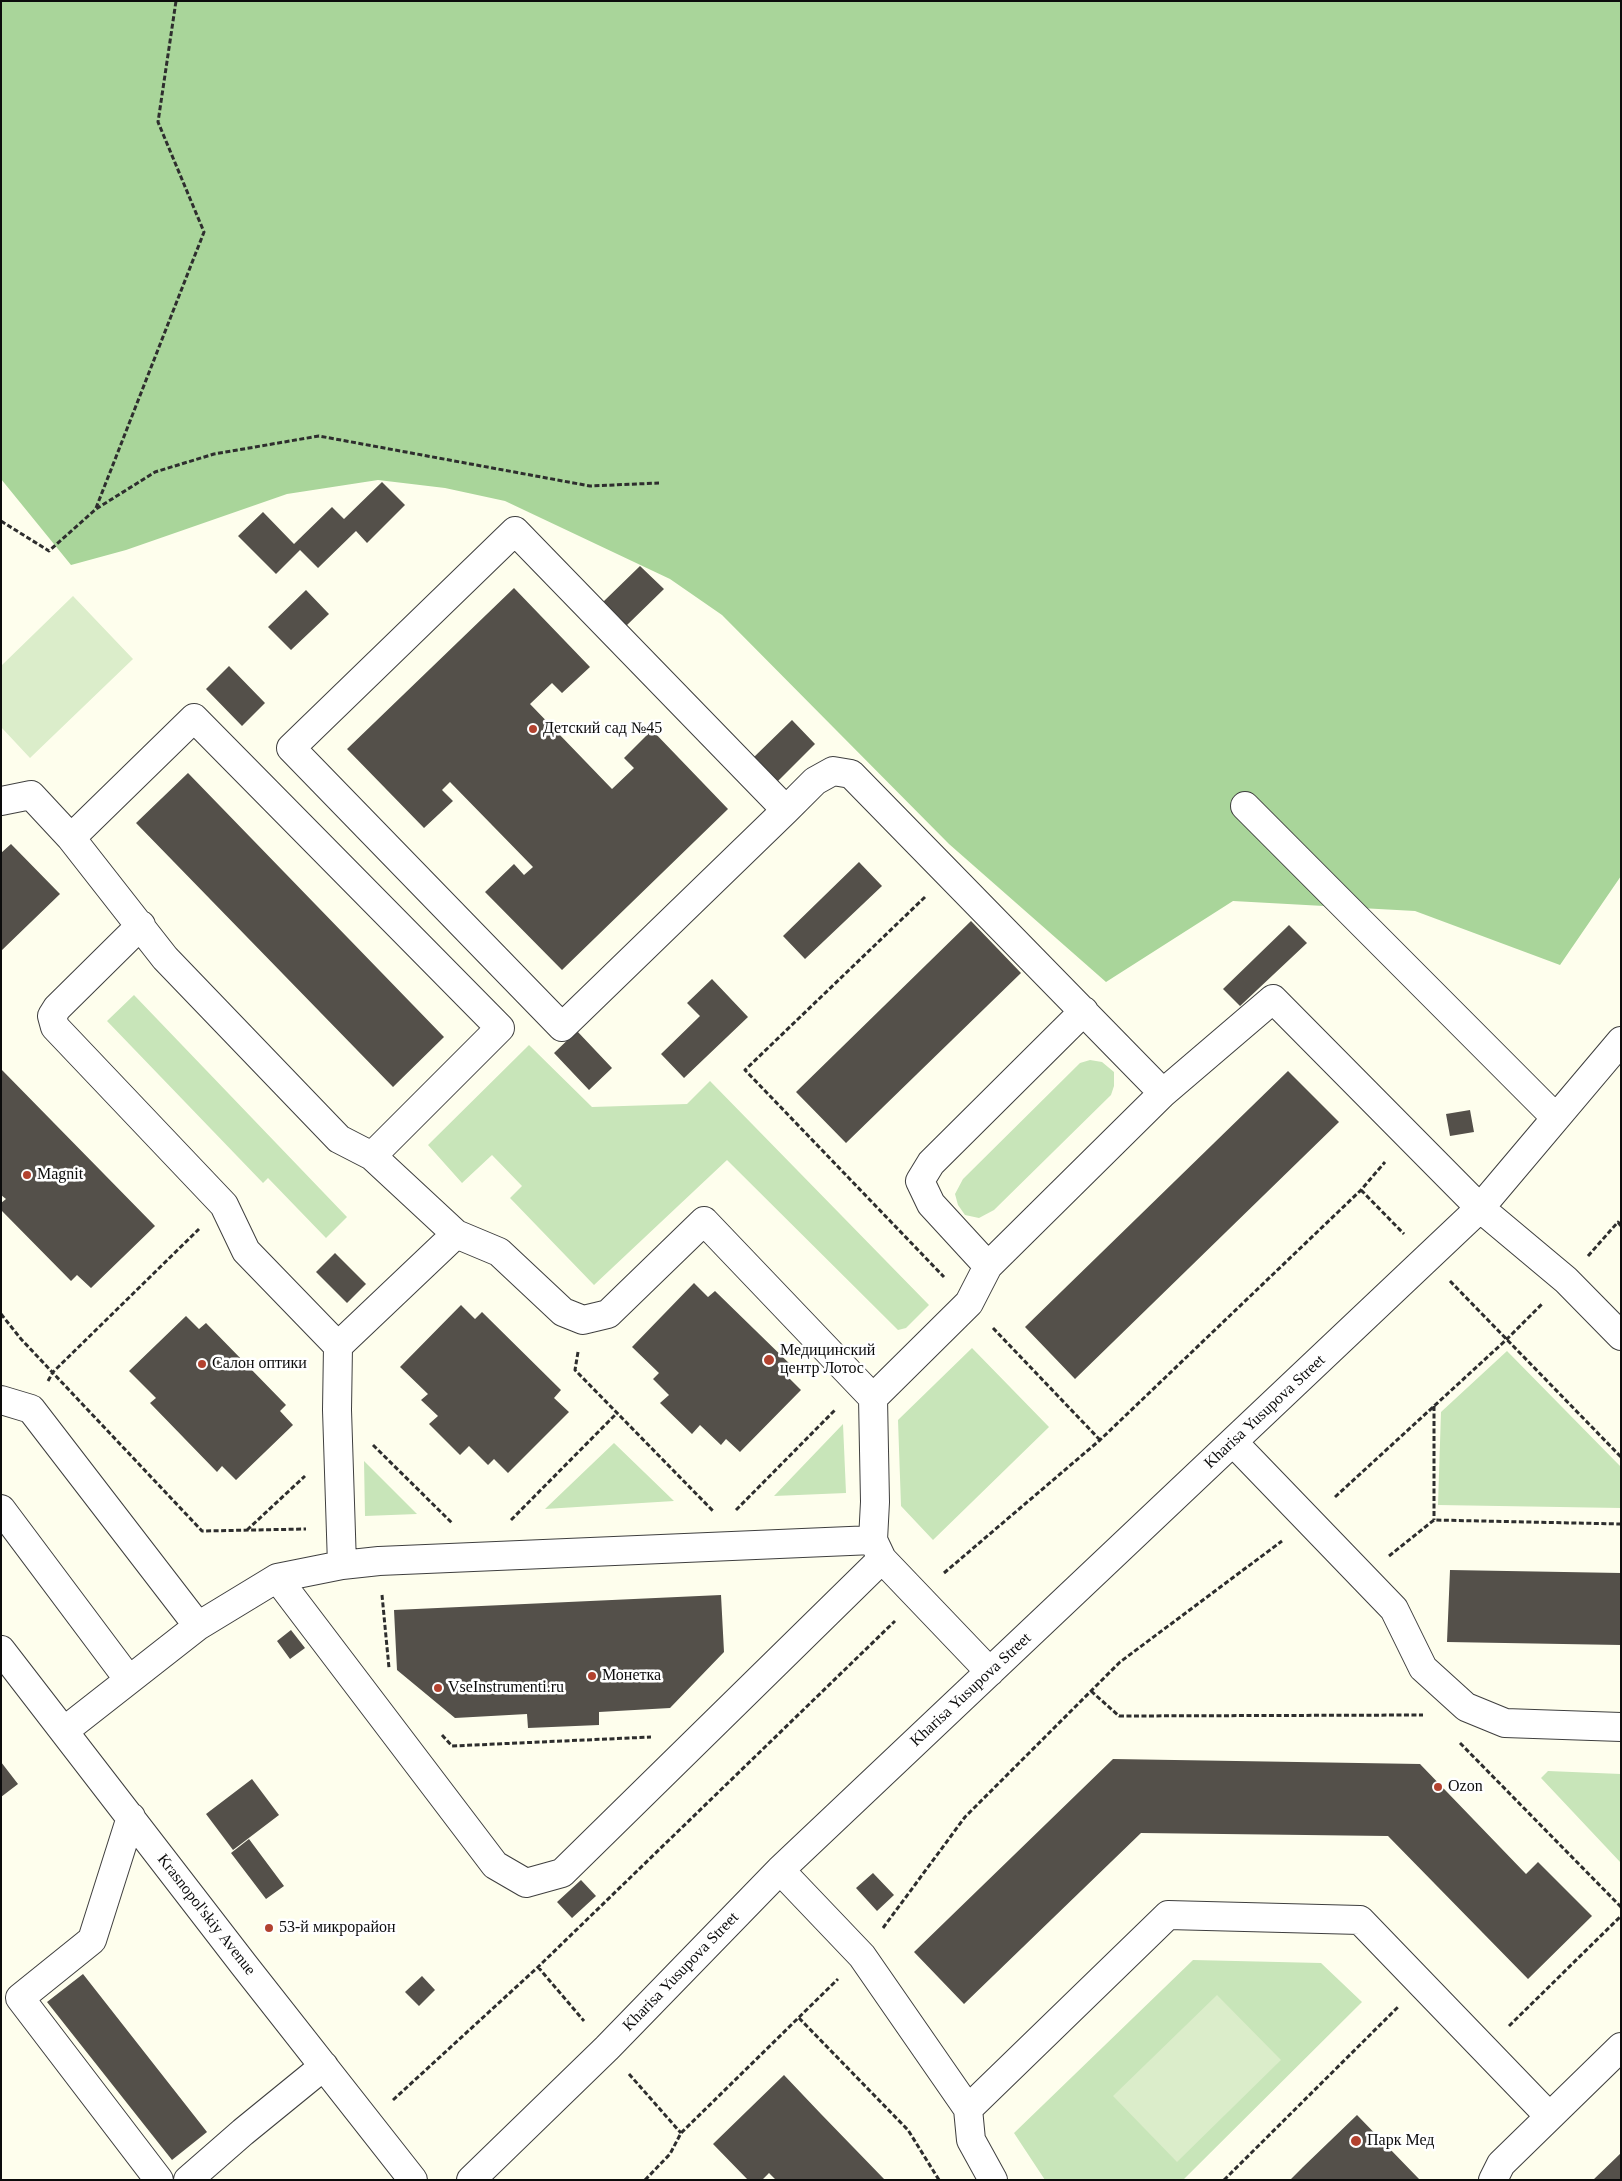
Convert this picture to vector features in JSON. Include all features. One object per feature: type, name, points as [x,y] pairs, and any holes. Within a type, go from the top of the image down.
[{"type":"street","points":[[786,810],[515,532],[291,748],[562,1027],[786,810],[815,781],[833,771],[851,774],[1163,1093]]},
{"type":"street","points":[[71,838],[194,718],[500,1028],[372,1156]]},
{"type":"street","points":[[1,801],[31,795],[71,838],[141,925],[164,958],[339,1139],[372,1156],[456,1234],[500,1252],[563,1312],[583,1320],[608,1314],[704,1221],[866,1391],[878,1550],[920,1598],[990,1672]]},
{"type":"street","points":[[1245,806],[1556,1118]]},
{"type":"street","points":[[141,925],[57,1008],[52,1016],[55,1027],[224,1205],[246,1251],[338,1346],[337,1410],[342,1565]]},
{"type":"street","points":[[866,1391],[969,1303],[988,1266],[1163,1093],[1273,999],[1407,1137],[1480,1208],[1566,1280],[1621,1336]]},
{"type":"street","points":[[988,1266],[931,1204],[920,1181],[931,1162],[1084,1011]]},
{"type":"street","name":"Kharisa Yusupova Street","points":[[471,2180],[606,2048],[780,1870],[1480,1208],[1621,1041]]},
{"type":"street","points":[[338,1346],[456,1234]]},
{"type":"street","points":[[1,1400],[31,1409],[198,1626]]},
{"type":"street","points":[[1233,1442],[1394,1609],[1423,1668],[1466,1707],[1505,1722],[1621,1726]]},
{"type":"street","points":[[1,1509],[130,1680]]},
{"type":"street","points":[[64,1731],[198,1626],[277,1578],[342,1565],[380,1562],[878,1550]]},
{"type":"street","points":[[277,1578],[495,1865],[526,1883],[562,1873],[878,1550]]},
{"type":"street","name":"Krasnopol'skiy Avenue","points":[[1,1650],[413,2180]]},
{"type":"street","points":[[131,1817],[92,1940],[20,1998],[159,2180]]},
{"type":"street","points":[[780,1870],[862,1956],[968,2109],[971,2140],[994,2180]]},
{"type":"street","points":[[968,2109],[1168,1916],[1360,1920],[1549,2116]]},
{"type":"street","points":[[1493,2180],[1501,2164],[1621,2047]]},
{"type":"street","points":[[188,2180],[324,2066]]},
{"type":"path","points":[[96,509],[204,232],[158,122],[176,1]]},
{"type":"path","points":[[1,521],[49,551],[96,509],[156,472],[214,454],[319,436],[590,486],[659,483]]},
{"type":"path","points":[[368,2122],[545,1960],[920,1598],[940,1576],[1100,1440],[1361,1190],[1407,1137]]},
{"type":"path","points":[[1361,1190],[1621,1457]]},
{"type":"path","points":[[31,1409],[53,1372],[224,1205]]},
{"type":"path","points":[[645,2180],[670,2154],[681,2134],[862,1956],[966,1817],[1120,1662],[1310,1520],[1506,1340],[1566,1280],[1618,1222],[1621,1226]]},
{"type":"path","points":[[1,1314],[21,1339],[202,1531],[341,1528]]},
{"type":"path","points":[[583,1320],[575,1370],[714,1512]]},
{"type":"path","points":[[736,1510],[866,1391]]},
{"type":"path","points":[[1434,1406],[1434,1520]]},
{"type":"path","points":[[337,1410],[453,1523],[443,1524]]},
{"type":"path","points":[[511,1520],[617,1413]]},
{"type":"path","points":[[246,1530],[338,1446]]},
{"type":"path","points":[[729,1511],[746,1510]]},
{"type":"path","points":[[704,1512],[722,1511]]},
{"type":"path","points":[[501,1520],[520,1519]]},
{"type":"path","points":[[1362,1576],[1434,1520],[1621,1524]]},
{"type":"path","points":[[380,1562],[390,1675]]},
{"type":"path","points":[[1091,1691],[1119,1716],[1433,1716]]},
{"type":"path","points":[[440,1732],[452,1746],[659,1737]]},
{"type":"path","points":[[1454,1737],[1621,1907]]},
{"type":"path","points":[[1485,2049],[1621,1916]]},
{"type":"path","points":[[1224,2180],[1422,1984]]},
{"type":"path","points":[[799,2018],[908,2130],[939,2180]]},
{"type":"green space","points":[[1,1],[1621,1],[1621,876],[1560,965],[1415,911],[1233,901],[1106,982],[949,844],[722,615],[670,579],[505,501],[445,488],[378,480],[287,494],[126,550],[71,565],[1,479]]},
{"type":"green space","points":[[73,596],[133,659],[30,758],[1,727],[1,666]]},
{"type":"green space","points":[[134,995],[347,1217],[326,1238],[268,1178],[263,1183],[107,1021]]},
{"type":"green space","points":[[529,1045],[592,1107],[687,1104],[710,1081],[929,1305],[906,1328],[898,1330],[727,1160],[594,1285],[510,1198],[522,1186],[492,1155],[462,1183],[428,1145]]},
{"type":"green space","points":[[1090,1060],[1102,1062],[1114,1072],[1114,1086],[1111,1095],[994,1210],[979,1218],[965,1215],[958,1205],[955,1194],[963,1179],[1080,1063]]},
{"type":"green space","points":[[972,1348],[1049,1427],[933,1540],[901,1506],[898,1420]]},
{"type":"green space","points":[[1507,1351],[1621,1467],[1621,1508],[1438,1505],[1441,1412]]},
{"type":"green space","points":[[843,1424],[846,1493],[774,1496]]},
{"type":"green space","points":[[614,1443],[674,1501],[545,1509]]},
{"type":"green space","points":[[364,1461],[417,1514],[365,1516]]},
{"type":"green space","points":[[1548,1771],[1621,1774],[1621,1863],[1541,1778]]},
{"type":"green space","points":[[1193,1960],[1321,1963],[1362,2002],[1183,2180],[1045,2180],[1014,2133]]},
{"type":"green space","points":[[1217,1995],[1281,2060],[1177,2162],[1113,2096]]},
{"type":"building","points":[[382,482],[405,505],[367,543],[356,531],[318,568],[300,550],[276,574],[238,536],[263,512],[294,544],[332,507],[344,519]]},
{"type":"building","points":[[640,566],[664,589],[626,626],[603,602]]},
{"type":"building","points":[[514,588],[590,667],[562,693],[552,683],[530,704],[612,789],[634,768],[624,758],[652,730],[728,809],[562,970],[485,892],[514,864],[524,875],[533,867],[450,782],[442,790],[453,801],[424,828],[347,749]]},
{"type":"building","points":[[306,590],[329,614],[291,650],[268,627]]},
{"type":"building","points":[[229,666],[265,703],[242,726],[206,689]]},
{"type":"building","points":[[792,720],[815,744],[777,782],[753,758]]},
{"type":"building","points":[[188,773],[444,1037],[393,1087],[136,823]]},
{"type":"building","points":[[11,844],[60,894],[1,951],[1,853]]},
{"type":"building","points":[[859,862],[882,886],[805,959],[783,936]]},
{"type":"building","points":[[971,921],[1021,973],[846,1143],[796,1092]]},
{"type":"building","points":[[1289,925],[1307,943],[1240,1006],[1223,989]]},
{"type":"building","points":[[712,979],[748,1017],[684,1078],[661,1054],[700,1016],[687,1003]]},
{"type":"building","points":[[577,1031],[612,1068],[589,1090],[554,1053]]},
{"type":"building","points":[[1,1069],[155,1226],[91,1288],[77,1275],[71,1281],[1,1210],[1,1203],[6,1199],[1,1195]]},
{"type":"building","points":[[1288,1071],[1339,1122],[1075,1379],[1025,1327]]},
{"type":"building","points":[[1470,1110],[1474,1132],[1450,1136],[1446,1114]]},
{"type":"building","points":[[335,1253],[366,1284],[347,1303],[316,1272]]},
{"type":"building","points":[[694,1283],[708,1297],[715,1291],[794,1368],[787,1376],[801,1390],[740,1452],[726,1439],[721,1445],[700,1425],[692,1434],[660,1403],[669,1395],[653,1379],[659,1373],[632,1347]]},
{"type":"building","points":[[461,1305],[475,1319],[482,1312],[561,1390],[554,1398],[569,1412],[508,1473],[494,1459],[488,1465],[469,1446],[460,1455],[429,1424],[438,1416],[421,1400],[428,1394],[400,1367]]},
{"type":"building","points":[[186,1316],[199,1329],[206,1323],[286,1405],[280,1411],[293,1425],[236,1480],[222,1466],[217,1472],[150,1403],[156,1398],[129,1371]]},
{"type":"building","points":[[1450,1570],[1621,1573],[1621,1645],[1447,1642]]},
{"type":"building","points":[[721,1595],[724,1652],[670,1708],[599,1712],[599,1725],[528,1728],[527,1714],[455,1718],[397,1670],[394,1610]]},
{"type":"building","points":[[291,1630],[305,1648],[290,1659],[277,1641]]},
{"type":"building","points":[[1113,1759],[1420,1764],[1526,1874],[1538,1862],[1592,1916],[1528,1979],[1388,1836],[1141,1833],[964,2004],[914,1952]]},
{"type":"building","points":[[1,1762],[18,1784],[1,1797]]},
{"type":"building","points":[[252,1779],[279,1815],[233,1850],[206,1814]]},
{"type":"building","points":[[249,1839],[284,1886],[266,1899],[231,1853]]},
{"type":"building","points":[[873,1873],[894,1895],[877,1911],[856,1888]]},
{"type":"building","points":[[581,1880],[596,1896],[572,1918],[557,1902]]},
{"type":"building","points":[[83,1974],[207,2132],[172,2160],[47,2002]]},
{"type":"building","points":[[422,1976],[435,1990],[419,2006],[405,1992]]},
{"type":"building","points":[[784,2075],[885,2180],[776,2180],[769,2173],[762,2180],[748,2180],[713,2144]]},
{"type":"building","name":"Парк Мед","points":[[1357,2115],[1420,2180],[1290,2180],[1303,2167]]},
{"type":"building","points":[[1621,2153],[1621,2180],[1593,2180]]},
{"type":"place","name":"Детский сад №45","points":[[533,729]]},
{"type":"place","name":"Magnit","points":[[27,1175]]},
{"type":"place","name":"Медицинский центр Лотос","points":[[769,1360]]},
{"type":"place","name":"Салон оптики","points":[[202,1364]]},
{"type":"place","name":"Монетка","points":[[592,1676]]},
{"type":"place","name":"VseInstrumenti.ru","points":[[438,1688]]},
{"type":"place","name":"Ozon","points":[[1438,1787]]},
{"type":"place","name":"53-й микрорайон","points":[[269,1928]]},
{"type":"place","name":"Парк Мед","points":[[1356,2141]]}]
